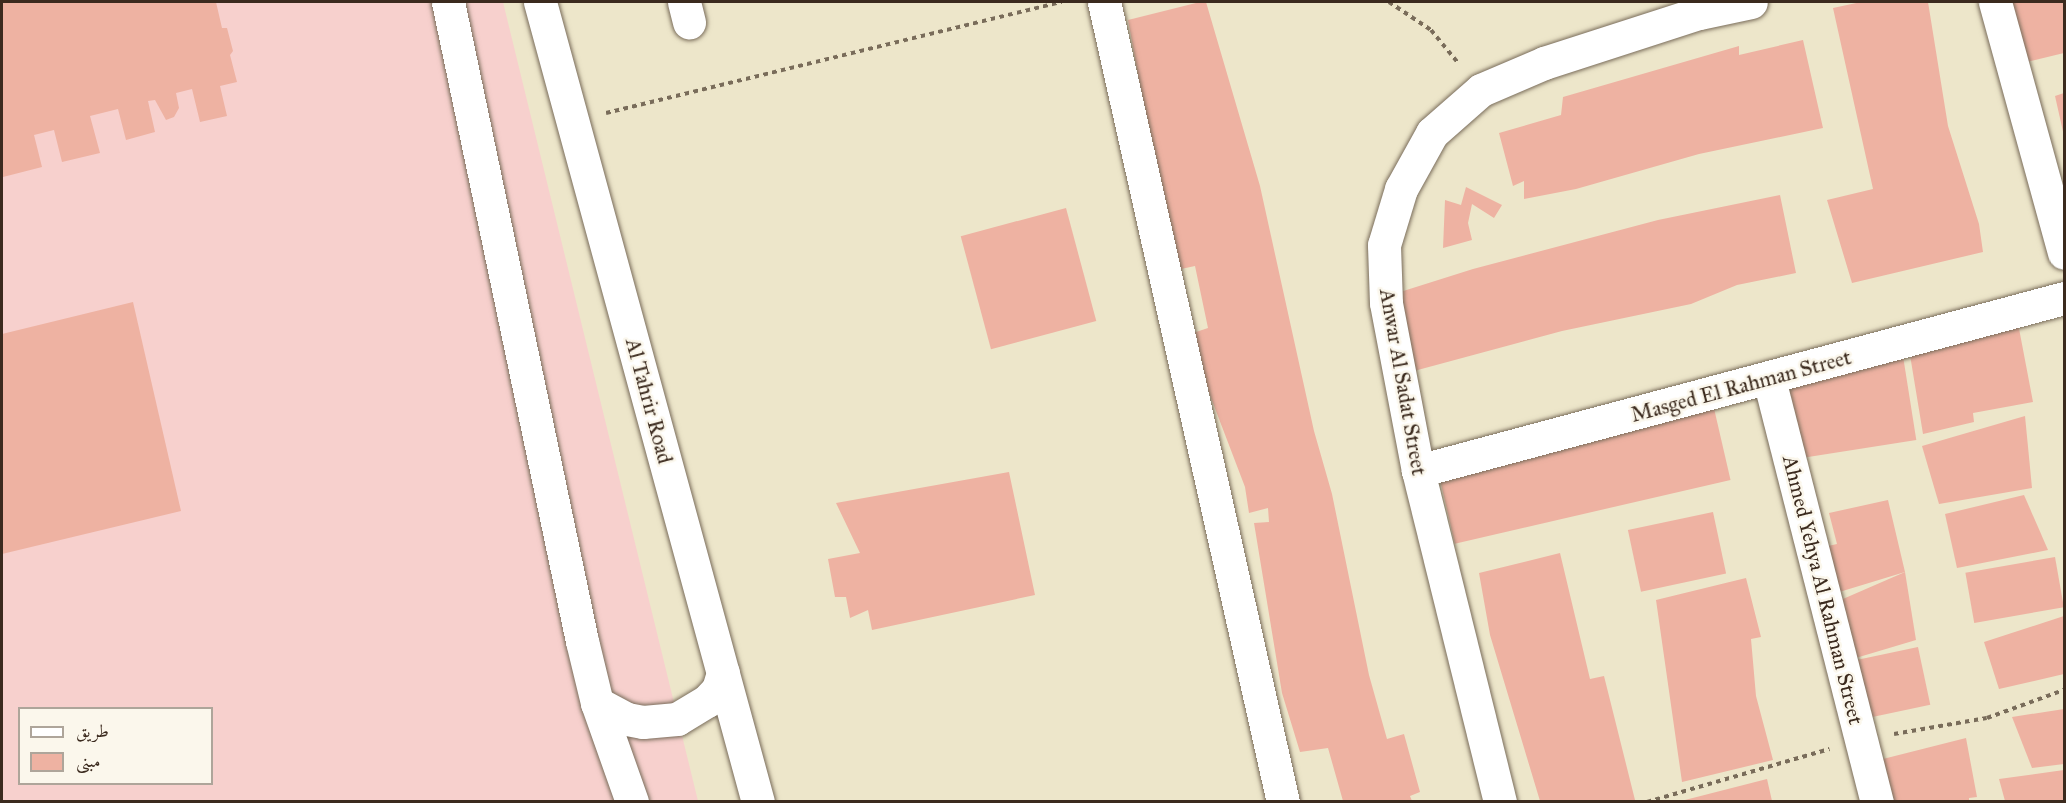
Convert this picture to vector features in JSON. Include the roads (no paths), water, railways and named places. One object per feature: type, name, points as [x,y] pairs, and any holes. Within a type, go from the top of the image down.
[{"type":"street","points":[[448,2],[597,703],[632,801]]},
{"type":"street","name":"Al Tahrir Road","points":[[540,2],[758,801]]},
{"type":"street","points":[[1104,2],[1283,801]]},
{"type":"street","name":"Anwar Al Sadat Street","points":[[1500,801],[1418,471],[1386,303],[1384,245],[1401,189],[1432,132],[1481,90],[1544,63],[1697,7],[1751,2]]},
{"type":"street","points":[[1995,2],[2064,253]]},
{"type":"street","name":"Masged El Rahman Street","points":[[1418,471],[1769,379],[2064,298]]},
{"type":"street","name":"Ahmed Yehya Al Rahman Street","points":[[1769,379],[1877,801]]},
{"type":"street","points":[[597,703],[635,721],[677,718],[706,701],[718,689],[723,673]]}]
